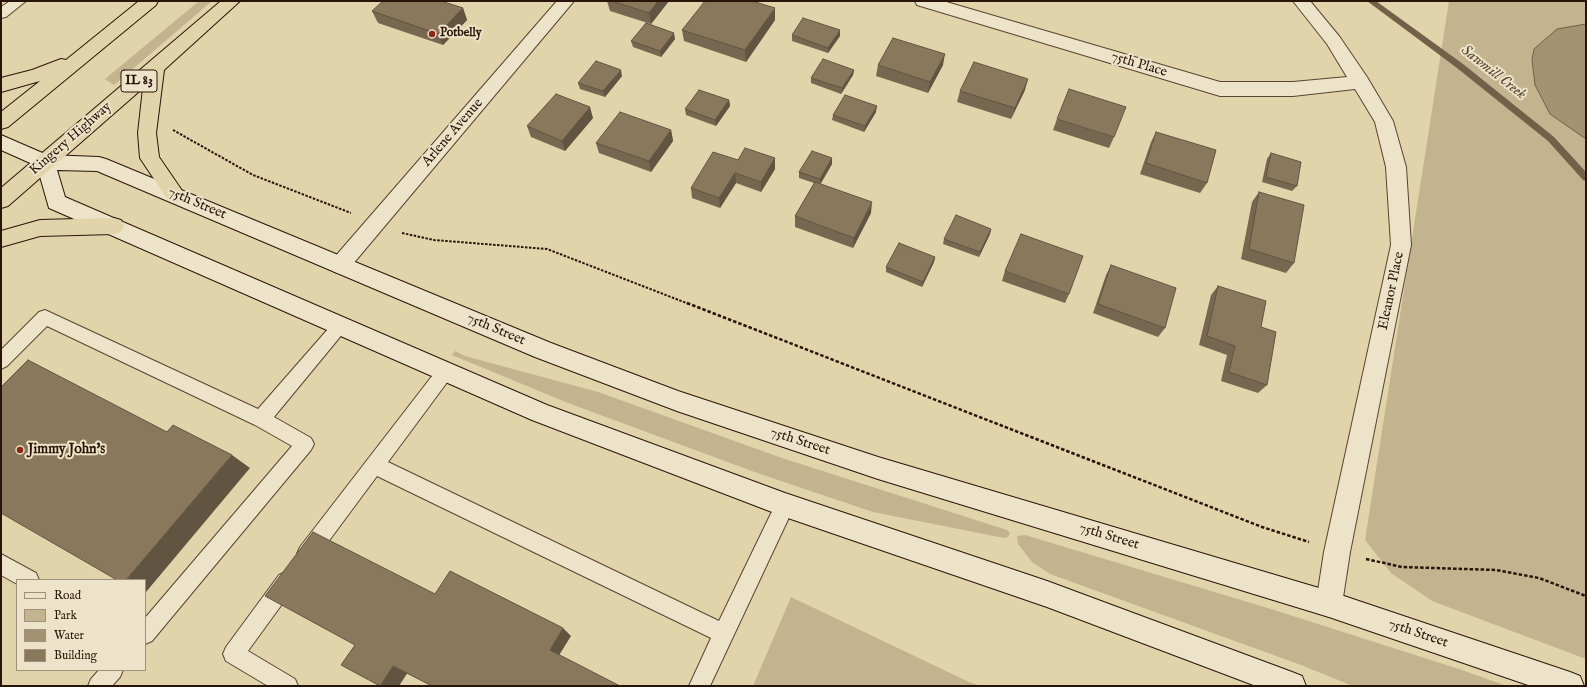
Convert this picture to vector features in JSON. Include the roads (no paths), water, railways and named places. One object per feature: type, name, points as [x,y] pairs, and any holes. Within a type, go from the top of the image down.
[{"type":"highway","points":[[1,122],[150,1]]},
{"type":"highway","name":"Kingery Highway","points":[[1,200],[232,1]]},
{"type":"highway","points":[[1,85],[37,75],[84,55]]},
{"type":"highway","points":[[155,67],[147,133],[150,158],[175,195]]},
{"type":"highway","points":[[1,239],[40,228],[114,226]]},
{"type":"main road","name":"Arlene Avenue","points":[[340,265],[566,1]]},
{"type":"main road","name":"75th Place","points":[[923,1],[1220,89],[1293,89],[1361,82]]},
{"type":"main road","name":"Eleanor Place","points":[[1301,1],[1333,40],[1361,82],[1384,121],[1396,167],[1401,245],[1338,552],[1329,604]]},
{"type":"main road","name":"75th Street","points":[[1,142],[45,162],[99,164],[543,350],[677,401],[878,468],[1329,604],[1570,686]]},
{"type":"main road","points":[[45,162],[56,202],[540,413],[785,505],[1047,594],[1292,686]]},
{"type":"lane","points":[[1,14],[19,1]]},
{"type":"lane","points":[[1,360],[45,317],[261,419],[305,444],[146,633]]},
{"type":"lane","points":[[261,419],[341,326]]},
{"type":"lane","points":[[288,686],[233,654],[445,372]]},
{"type":"lane","points":[[374,465],[724,634]]},
{"type":"lane","points":[[699,686],[785,505]]},
{"type":"lane","points":[[1,564],[27,579]]},
{"type":"lane","points":[[98,686],[112,671]]},
{"type":"water","points":[[1586,24],[1586,139],[1550,114],[1535,85],[1532,60],[1534,49],[1557,29]]},
{"type":"waterway","name":"Sawmill Creek","points":[[1371,1],[1460,66],[1551,139],[1586,178]]},
{"type":"place","name":"Potbelly","points":[[432,34]]},
{"type":"place","name":"Jimmy John's","points":[[20,450]]}]
